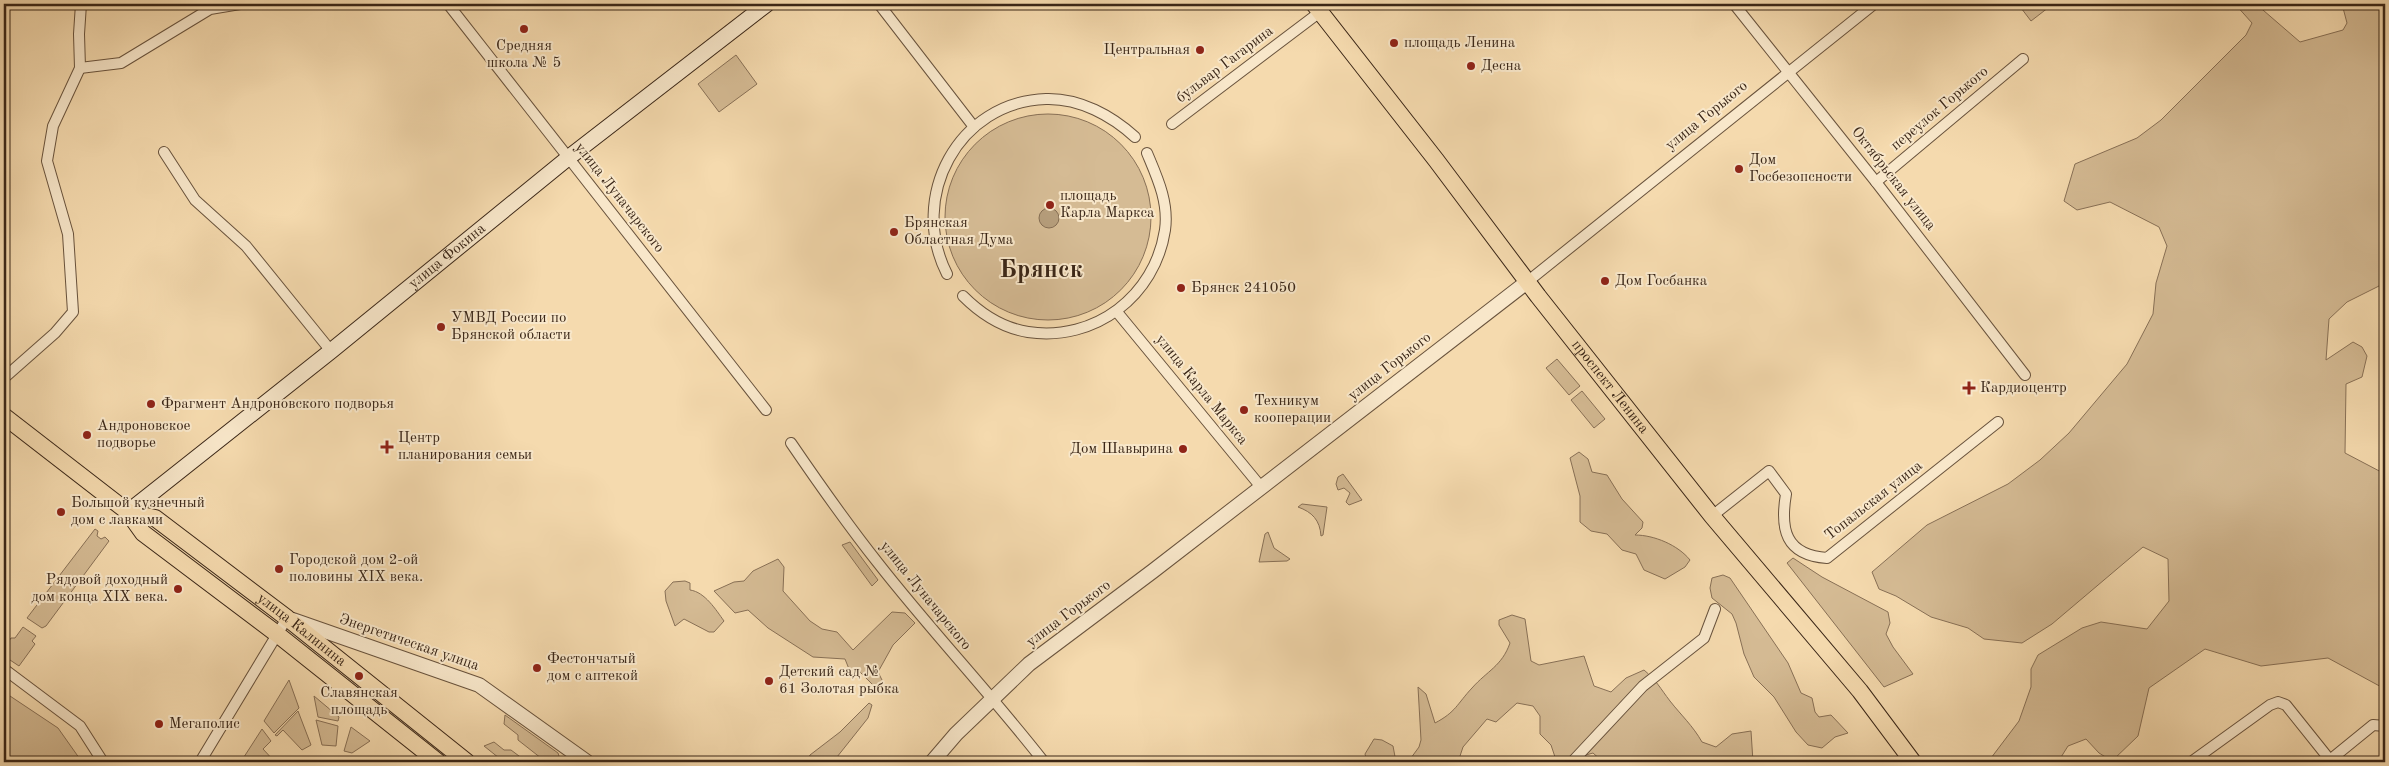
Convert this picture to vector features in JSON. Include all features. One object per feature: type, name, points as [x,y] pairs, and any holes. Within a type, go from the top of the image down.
[{"type":"main road","name":"улица Фокина","points":[[128,512],[331,351],[568,158],[767,4]]},
{"type":"main road","name":"проспект Ленина","points":[[1317,8],[1436,160],[1527,282],[1712,516],[1860,691],[1913,762]]},
{"type":"main road","name":"улица Калинина","points":[[4,416],[128,512],[143,533],[277,634],[438,762]]},
{"type":"main road","name":"улица Калинина","points":[[128,512],[155,518],[287,618],[467,762]]},
{"type":"street","points":[[4,378],[55,333],[73,312],[68,234],[47,161],[52,126],[80,68],[79,34],[81,4]]},
{"type":"street","points":[[80,68],[121,63],[212,6],[240,4]]},
{"type":"street","name":"улица Луначарского","points":[[448,4],[766,410]]},
{"type":"street","points":[[879,4],[974,127]]},
{"type":"street","name":"Октябрьская улица","points":[[1734,4],[1876,182],[2025,375]]},
{"type":"street","name":"улица Горького","points":[[932,762],[956,734],[1029,664],[1527,282],[1874,4]]},
{"type":"street","name":"бульвар Гагарина","points":[[1172,124],[1317,8]]},
{"type":"street","name":"переулок Горького","points":[[1876,182],[2023,59]]},
{"type":"street","points":[[947,274],[942,264],[932,228],[935,190],[949,155],[974,127],[1008,107],[1047,99],[1086,105],[1121,124],[1135,137]]},
{"type":"street","points":[[164,152],[195,200],[246,246],[331,351]]},
{"type":"street","points":[[962,296],[992,319],[1027,332],[1065,332],[1101,321],[1117,312],[1131,299],[1154,267],[1165,229],[1163,189],[1147,153]]},
{"type":"street","name":"улица Карла Маркса","points":[[1117,312],[1261,487]]},
{"type":"street","name":"Топальская улица","points":[[1712,516],[1768,471],[1786,494],[1783,514],[1785,531],[1794,546],[1809,557],[1826,558],[1998,422]]},
{"type":"street","name":"улица Луначарского","points":[[791,443],[839,512],[879,564],[992,700],[1001,707],[1044,762]]},
{"type":"street","points":[[1572,762],[1642,686],[1704,638],[1716,609]]},
{"type":"street","points":[[200,762],[287,618]]},
{"type":"street","name":"Энергетическая улица","points":[[287,618],[479,685],[586,762]]},
{"type":"street","points":[[4,669],[80,726],[103,762]]},
{"type":"street","points":[[2191,762],[2270,705],[2278,702],[2286,705],[2330,760],[2374,725],[2385,726]]},
{"type":"shaded area","points":[[2018,4],[2053,4],[2031,21]]},
{"type":"shaded area","points":[[2235,4],[2256,4],[2300,42],[2343,30],[2347,23],[2342,4],[2385,4],[2385,277],[2379,286],[2347,302],[2329,319],[2326,360],[2353,342],[2362,347],[2367,356],[2362,377],[2346,384],[2345,453],[2385,474],[2385,689],[2328,658],[2261,666],[2205,649],[2149,688],[2138,736],[2112,761],[2099,753],[2086,739],[2068,746],[2058,762],[1988,762],[2019,721],[2031,687],[2031,669],[2038,655],[2082,628],[2101,622],[2147,629],[2169,601],[2168,559],[2143,547],[2052,624],[2022,643],[1984,639],[1968,628],[1931,617],[1896,596],[1879,589],[1872,572],[1927,525],[2008,484],[2040,460],[2069,433],[2127,364],[2153,314],[2156,283],[2167,246],[2159,227],[2110,202],[2077,210],[2064,201],[2075,164],[2137,138],[2161,120],[2246,35],[2252,23]]},
{"type":"shaded area","points":[[736,55],[757,84],[719,112],[698,84]]},
{"type":"shaded area","points":[[1048,114],[1068,116],[1087,122],[1096,126],[1121,144],[1139,169],[1143,178],[1149,197],[1151,217],[1149,237],[1143,256],[1139,265],[1121,290],[1096,308],[1087,312],[1068,318],[1048,320],[1028,318],[1009,312],[1000,308],[975,290],[957,265],[953,256],[947,237],[945,217],[947,197],[953,178],[957,169],[975,144],[1000,126],[1009,122],[1028,116]]},
{"type":"shaded area","points":[[1049,208],[1056,211],[1059,218],[1056,225],[1049,228],[1042,225],[1039,218],[1042,211]]},
{"type":"shaded area","points":[[1557,359],[1580,386],[1569,395],[1546,368]]},
{"type":"shaded area","points":[[1582,391],[1605,419],[1594,428],[1571,400]]},
{"type":"shaded area","points":[[1579,452],[1588,459],[1592,472],[1607,475],[1622,499],[1643,522],[1642,528],[1635,535],[1658,539],[1672,545],[1690,560],[1685,567],[1665,579],[1644,570],[1636,554],[1622,550],[1607,534],[1591,531],[1580,522],[1580,496],[1570,458]]},
{"type":"shaded area","points":[[1343,474],[1362,500],[1349,505],[1346,502],[1350,493],[1344,488],[1338,490],[1336,484],[1338,477]]},
{"type":"shaded area","points":[[1302,504],[1327,507],[1323,535],[1321,536],[1319,525],[1314,517],[1298,507]]},
{"type":"shaded area","points":[[95,529],[98,531],[97,536],[101,539],[105,537],[109,541],[46,626],[42,628],[27,618]]},
{"type":"shaded area","points":[[1268,532],[1274,548],[1290,559],[1287,561],[1259,562],[1265,534]]},
{"type":"shaded area","points":[[850,542],[878,580],[872,586],[842,545]]},
{"type":"shaded area","points":[[1793,558],[1822,577],[1888,612],[1890,623],[1886,634],[1913,674],[1884,687],[1787,563]]},
{"type":"shaded area","points":[[778,559],[784,567],[783,591],[810,621],[822,629],[837,632],[853,650],[892,612],[905,613],[915,623],[893,645],[878,672],[883,682],[879,691],[860,672],[849,669],[845,659],[813,657],[768,628],[748,610],[735,613],[714,591],[734,582],[744,581],[753,571]]},
{"type":"shaded area","points":[[1723,575],[1730,578],[1788,663],[1801,693],[1812,698],[1815,712],[1819,717],[1831,715],[1848,733],[1835,737],[1822,748],[1808,745],[1796,732],[1774,697],[1754,677],[1744,654],[1732,614],[1712,598],[1710,588],[1712,578]]},
{"type":"shaded area","points":[[685,581],[690,583],[690,590],[701,594],[710,602],[724,621],[714,632],[709,632],[684,619],[675,626],[666,601],[665,591],[673,582]]},
{"type":"shaded area","points":[[1512,615],[1525,619],[1531,661],[1539,665],[1584,656],[1594,686],[1611,692],[1626,678],[1644,670],[1655,681],[1702,742],[1716,747],[1732,734],[1751,731],[1753,762],[1603,762],[1593,753],[1565,761],[1555,757],[1551,745],[1540,734],[1540,716],[1533,706],[1517,703],[1496,722],[1487,719],[1463,747],[1458,762],[1408,762],[1419,747],[1421,740],[1418,687],[1426,694],[1435,723],[1448,715],[1478,682],[1494,668],[1507,651],[1510,643],[1499,625],[1499,620]]},
{"type":"shaded area","points":[[23,627],[36,636],[32,641],[35,644],[19,666],[4,656],[4,648],[11,638],[15,638]]},
{"type":"shaded area","points":[[289,680],[299,708],[274,733],[264,721]]},
{"type":"shaded area","points":[[4,692],[58,728],[82,762],[4,762]]},
{"type":"shaded area","points":[[314,696],[339,717],[338,721],[318,717]]},
{"type":"shaded area","points":[[869,703],[872,705],[868,718],[837,757],[838,762],[812,762],[808,759],[810,755],[840,732]]},
{"type":"shaded area","points":[[298,711],[311,745],[302,750],[283,730],[277,736],[275,735]]},
{"type":"shaded area","points":[[505,715],[558,753],[561,762],[546,762],[518,740],[518,735],[504,724]]},
{"type":"shaded area","points":[[316,720],[338,726],[336,746],[322,745]]},
{"type":"shaded area","points":[[351,727],[370,741],[352,753],[344,751]]},
{"type":"shaded area","points":[[262,729],[271,741],[263,749],[275,762],[247,762],[242,760]]},
{"type":"shaded area","points":[[1374,739],[1382,740],[1393,746],[1396,762],[1367,762],[1365,754]]},
{"type":"shaded area","points":[[494,742],[504,750],[511,750],[527,762],[504,762],[484,746]]},
{"type":"place","name":"Средняя школа № 5","points":[[524,29]]},
{"type":"place","name":"площадь Ленина","points":[[1394,43]]},
{"type":"place","name":"Центральная","points":[[1200,50]]},
{"type":"place","name":"Десна","points":[[1471,66]]},
{"type":"place","name":"Дом Госбезопсности","points":[[1739,169]]},
{"type":"place","name":"площадь Карла Маркса","points":[[1050,205]]},
{"type":"place","name":"Брянская Областная Дума","points":[[894,232]]},
{"type":"place","name":"Дом Госбанка","points":[[1605,281]]},
{"type":"place","name":"Брянск 241050","points":[[1181,288]]},
{"type":"place","name":"УМВД России по Брянской области","points":[[441,327]]},
{"type":"place","name":"Кардиоцентр","points":[[1969,388]]},
{"type":"place","name":"Фрагмент Андроновского подворья","points":[[151,404]]},
{"type":"place","name":"Техникум кооперации","points":[[1244,410]]},
{"type":"place","name":"Андроновское подворье","points":[[87,435]]},
{"type":"place","name":"Центр планирования семьи","points":[[387,447]]},
{"type":"place","name":"Дом Шавырина","points":[[1183,449]]},
{"type":"place","name":"Большой кузнечный дом с лавками","points":[[61,512]]},
{"type":"place","name":"Городской дом 2-ой половины XIX века.","points":[[279,569]]},
{"type":"place","name":"Рядовой доходный дом конца XIX века.","points":[[178,589]]},
{"type":"place","name":"Фестончатый дом с аптекой","points":[[537,668]]},
{"type":"place","name":"Славянская площадь","points":[[359,676]]},
{"type":"place","name":"Детский сад № 61 Золотая рыбка","points":[[769,681]]},
{"type":"place","name":"Мегаполис","points":[[159,724]]},
{"type":"district","name":"Брянск","points":[[1041,270]]}]
